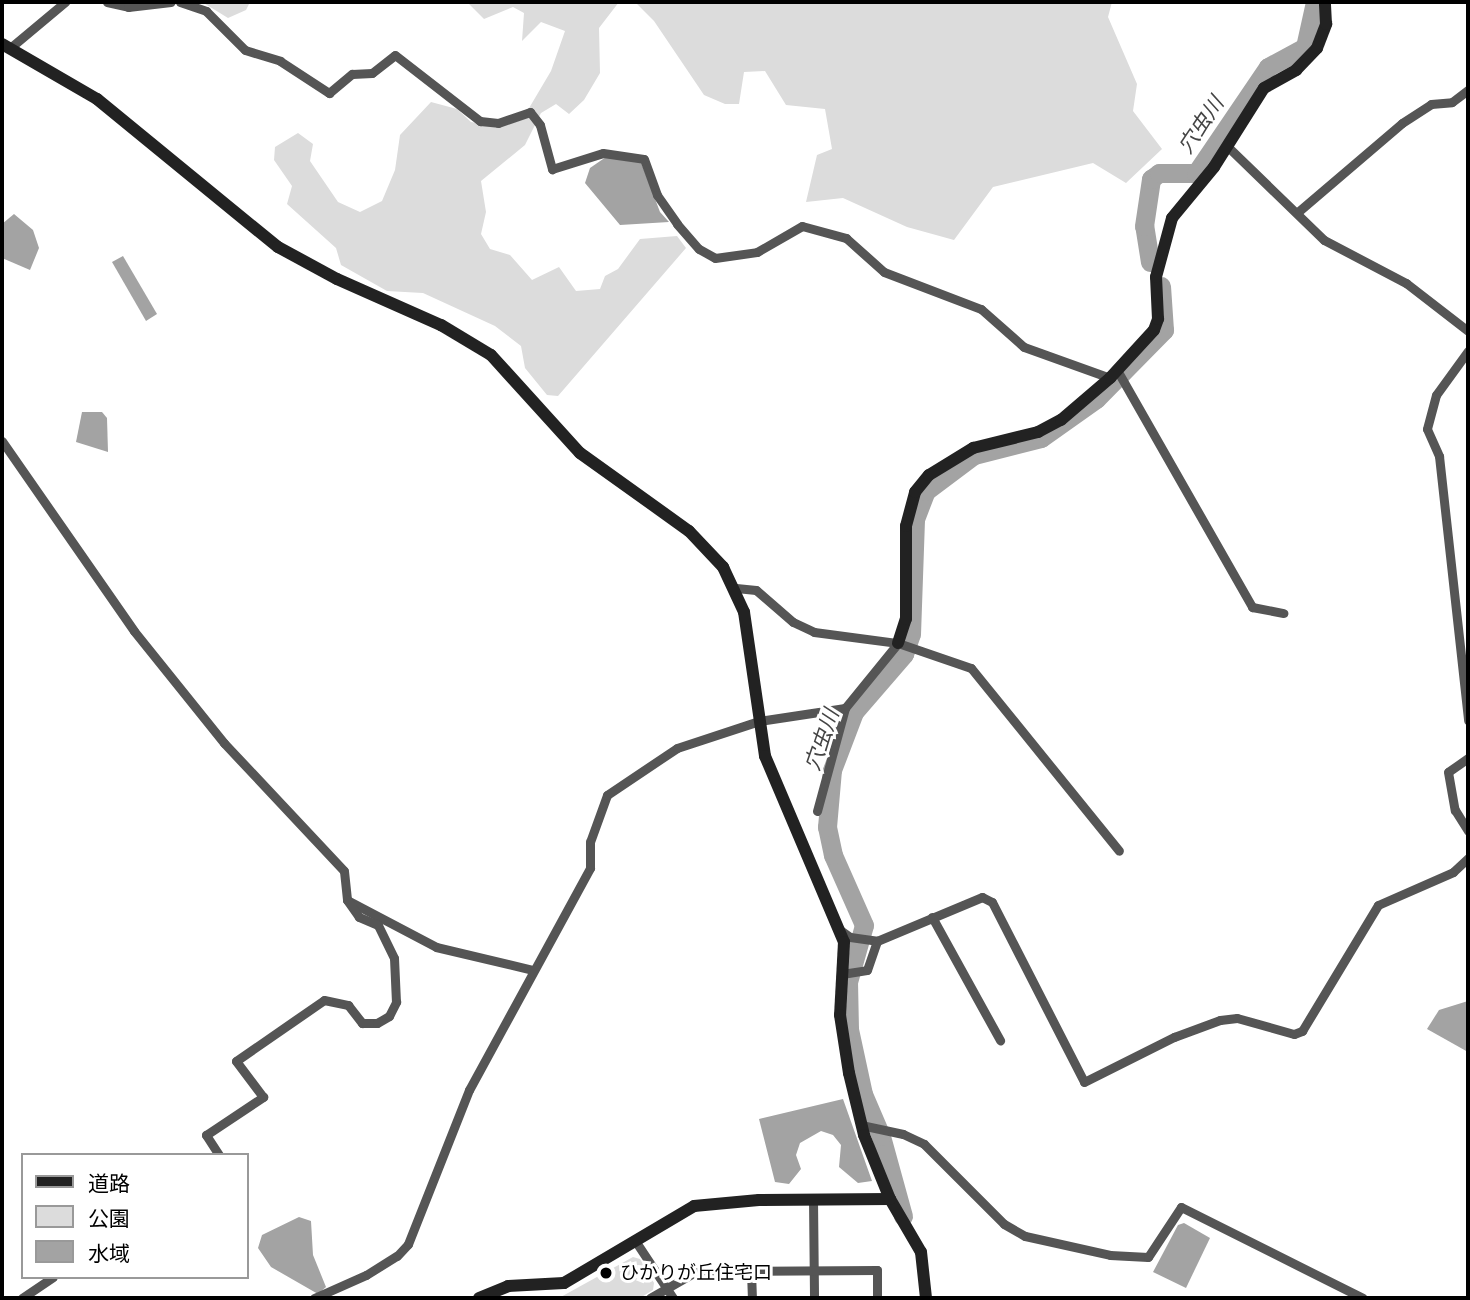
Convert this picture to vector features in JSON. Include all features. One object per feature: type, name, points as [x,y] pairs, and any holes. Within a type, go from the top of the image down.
[{"type":"street","points":[[65,2],[6,46],[97,99],[278,247],[337,279],[441,325],[491,355],[580,453],[689,531],[736,588],[748,635],[765,756],[840,930],[843,1039],[861,1125],[890,1199],[921,1252],[926,1298]]},
{"type":"street","points":[[107,2],[128,6],[171,2]]},
{"type":"street","points":[[180,2],[206,11],[246,50],[280,61],[329,93],[352,74],[372,73],[395,55],[481,121],[498,123],[530,112],[540,125],[552,169],[603,153],[644,159],[657,195],[677,224],[699,249],[715,258],[743,257],[802,226],[846,238],[884,272],[981,309],[1024,347],[1113,374],[1252,607],[1283,613]]},
{"type":"street","points":[[817,811],[845,708],[898,643],[906,619],[908,511],[923,481],[973,448],[1038,432],[1060,420],[1113,374],[1154,330],[1158,319],[1156,277],[1172,218],[1227,146],[1264,88],[1296,70],[1317,48],[1326,24],[1325,2]]},
{"type":"street","points":[[1299,211],[1402,124],[1431,104],[1452,102],[1468,90]]},
{"type":"street","points":[[1227,146],[1299,211],[1324,240],[1406,283],[1468,331]]},
{"type":"street","points":[[1468,351],[1436,395],[1427,429],[1439,456],[1468,720]]},
{"type":"street","points":[[2,442],[134,631],[224,743],[344,871],[347,900],[359,917],[378,925],[394,958],[396,1002],[389,1016],[377,1023],[362,1023],[348,1004],[324,1000],[236,1062],[263,1097],[206,1135],[218,1153]]},
{"type":"street","points":[[736,588],[756,590],[793,622],[814,632],[898,643],[971,668],[989,684],[1119,851]]},
{"type":"street","points":[[314,1298],[366,1275],[397,1256],[408,1244],[469,1090],[590,868],[590,842],[607,795],[677,748],[759,721],[845,708]]},
{"type":"street","points":[[1468,758],[1448,772],[1455,810],[1468,831]]},
{"type":"street","points":[[840,930],[850,937],[877,941],[982,897],[992,902],[1084,1082],[1174,1037],[1220,1020],[1237,1018],[1294,1034],[1302,1031],[1378,905],[1453,872],[1468,858]]},
{"type":"street","points":[[347,900],[436,947],[533,970]]},
{"type":"street","points":[[932,917],[1000,1040]]},
{"type":"street","points":[[842,974],[867,970],[877,941]]},
{"type":"street","points":[[861,1125],[903,1134],[924,1144],[1004,1224],[1033,1238],[1110,1255],[1147,1257],[1181,1207],[1363,1298]]},
{"type":"street","points":[[479,1298],[508,1286],[564,1283],[694,1206],[813,1199],[890,1199]]},
{"type":"street","points":[[813,1199],[814,1298]]},
{"type":"street","points":[[636,1242],[673,1298]]},
{"type":"street","points":[[650,1298],[697,1271],[877,1270],[877,1298]]},
{"type":"street","points":[[751,1271],[751,1298]]},
{"type":"street","points":[[22,1298],[50,1279]]},
{"type":"green space","points":[[202,2],[250,2],[246,10],[228,18]]},
{"type":"green space","points":[[467,2],[619,2],[599,28],[600,73],[584,100],[569,114],[556,104],[541,113],[525,145],[481,181],[486,212],[481,234],[490,249],[510,255],[532,280],[559,267],[576,291],[600,289],[605,276],[618,269],[640,239],[677,236],[686,248],[558,396],[547,395],[525,368],[521,346],[495,326],[423,293],[387,291],[341,265],[336,248],[287,204],[292,186],[274,160],[275,147],[298,133],[313,144],[310,161],[338,202],[360,212],[382,201],[395,170],[400,135],[431,102],[457,109],[471,122],[499,127],[522,120],[551,71],[565,31],[541,22],[522,41],[524,13],[513,7],[484,19]]},
{"type":"green space","points":[[635,2],[1112,2],[1108,17],[1137,84],[1133,111],[1162,149],[1126,183],[1093,163],[993,187],[954,240],[907,227],[843,198],[806,202],[817,155],[832,149],[825,109],[786,105],[765,71],[744,72],[739,104],[725,104],[704,95],[654,21]]},
{"type":"green space","points":[[633,1257],[640,1259],[654,1283],[653,1290],[640,1298],[559,1298]]},
{"type":"water","points":[[606,157],[641,162],[660,212],[669,222],[620,225],[585,183],[590,168]]},
{"type":"water","points":[[14,214],[33,230],[39,248],[30,270],[2,258],[2,224]]},
{"type":"water","points":[[123,256],[157,314],[146,321],[112,262]]},
{"type":"water","points":[[82,412],[102,412],[107,418],[108,452],[76,442]]},
{"type":"water","points":[[1468,1001],[1468,1052],[1427,1029],[1439,1010]]},
{"type":"water","points":[[843,1099],[872,1181],[858,1183],[839,1167],[841,1145],[833,1135],[821,1131],[800,1143],[796,1155],[801,1169],[789,1184],[775,1182],[759,1119]]},
{"type":"water","points":[[299,1217],[311,1221],[313,1255],[326,1287],[318,1294],[271,1267],[258,1248],[262,1235]]},
{"type":"water","points":[[1184,1223],[1210,1238],[1186,1288],[1153,1272],[1178,1225]]},
{"type":"waterway","name":"穴虫川","points":[[1150,262],[1144,226],[1151,179],[1159,173],[1196,173],[1268,67],[1305,47],[1315,2]]},
{"type":"waterway","name":"穴虫川","points":[[903,1216],[881,1136],[863,1094],[849,1029],[848,982],[864,925],[833,855],[827,827],[832,770],[854,712],[904,654],[911,634],[915,519],[926,491],[974,455],[1041,438],[1096,399],[1164,330],[1161,286]]},
{"type":"place","name":"ひかりが丘住宅口","points":[[606,1273]]}]
